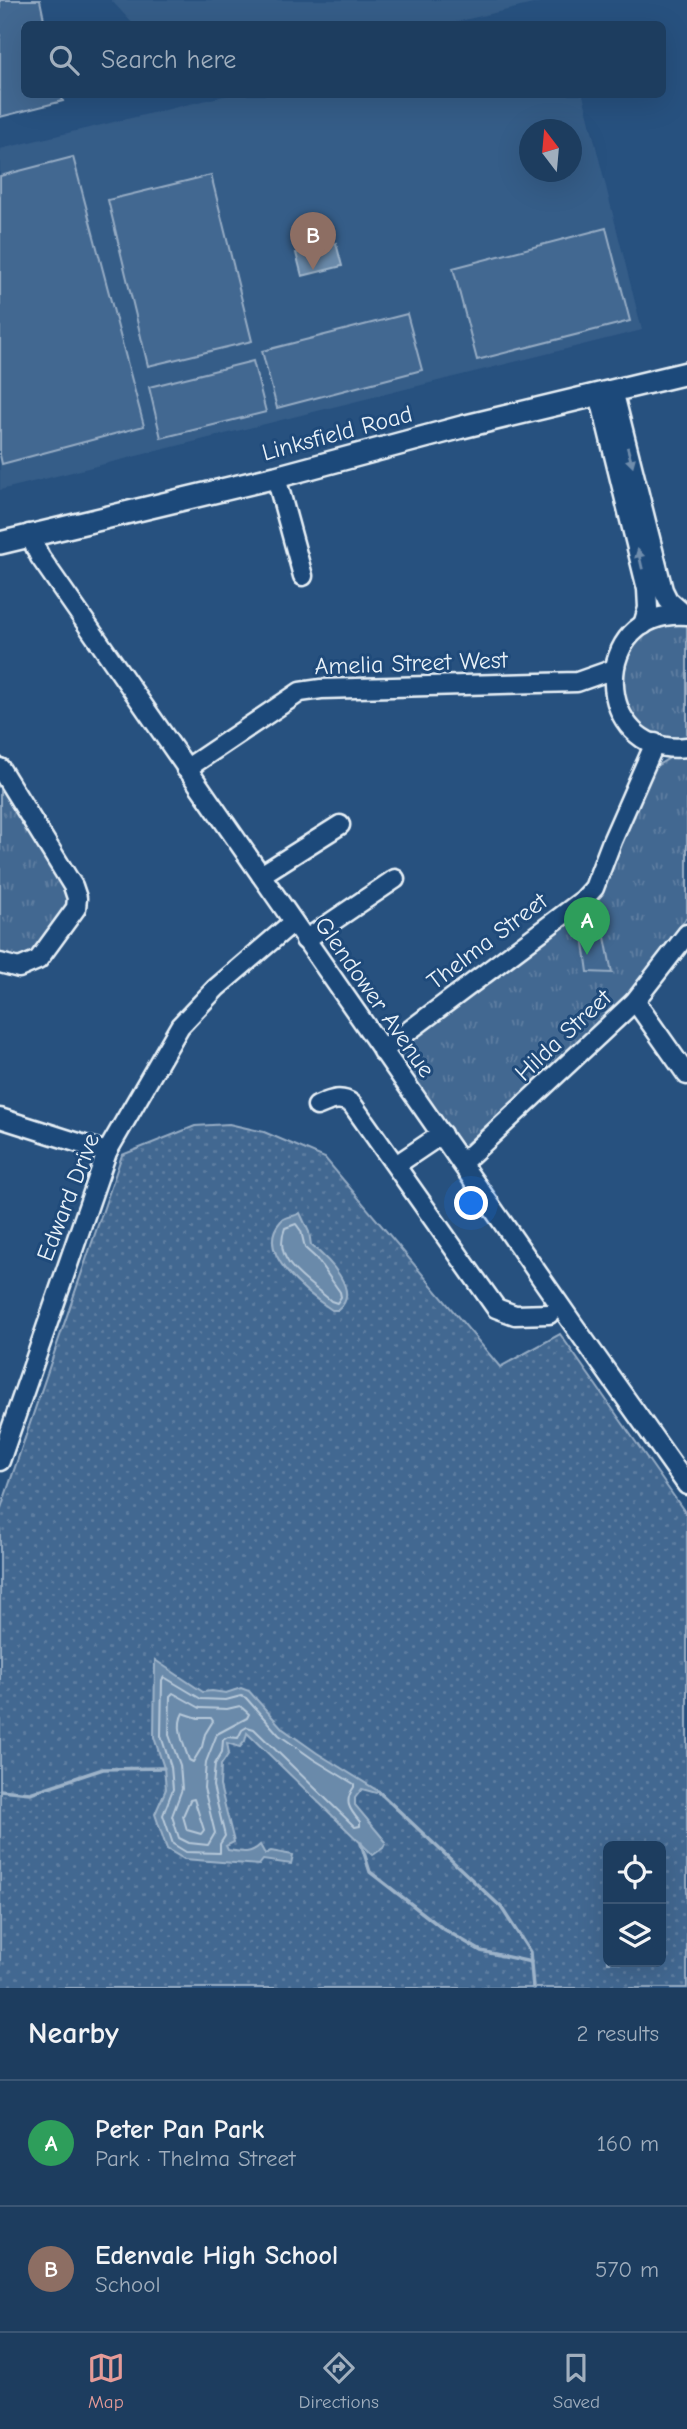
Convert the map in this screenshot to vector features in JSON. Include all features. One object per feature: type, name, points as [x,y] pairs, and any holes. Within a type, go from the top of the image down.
[{"type":"main road","name":"Linksfield Road","points":[[0,543],[276,477],[687,373]]},
{"type":"street","points":[[606,392],[636,508],[665,594],[685,615]]},
{"type":"street","points":[[276,477],[303,576]]},
{"type":"street","points":[[636,508],[648,594],[648,608],[643,625]]},
{"type":"street","name":"Glendower Avenue","points":[[29,534],[40,557],[186,769],[687,1485]]},
{"type":"street","points":[[685,615],[667,616],[643,625],[624,645],[614,669],[612,684],[615,700],[625,721],[639,734],[655,743],[677,748],[687,747]]},
{"type":"street","name":"Amelia Street West","points":[[186,769],[292,696],[306,691],[577,682],[614,669]]},
{"type":"street","name":"Amelia Street West","points":[[577,682],[596,688],[615,700]]},
{"type":"street","name":"Thelma Street","points":[[382,1051],[583,900],[594,888],[655,743]]},
{"type":"street","points":[[0,768],[73,886],[77,902],[73,914],[38,960],[19,968],[0,963]]},
{"type":"street","points":[[261,875],[340,825]]},
{"type":"street","points":[[305,940],[395,879]]},
{"type":"street","name":"Edward Drive","points":[[0,1461],[107,1152],[180,1026],[216,988],[293,922]]},
{"type":"street","name":"Hilda Street","points":[[463,1163],[635,1001],[687,934]]},
{"type":"street","points":[[635,1001],[687,1075]]},
{"type":"street","points":[[317,1106],[335,1098],[349,1101],[496,1308],[515,1315],[549,1314]]},
{"type":"street","points":[[0,1118],[107,1152]]},
{"type":"street","points":[[396,1165],[442,1134]]},
{"type":"shaded area","points":[[111,0],[550,0],[460,21],[130,21]]},
{"type":"shaded area","points":[[215,98],[584,98],[642,330],[0,490],[0,149]]},
{"type":"green space","points":[[0,0],[40,0],[44,21],[21,21],[21,98],[62,98],[63,101],[0,117]]},
{"type":"green space","points":[[73,157],[144,426],[2,464],[0,176]]},
{"type":"green space","points":[[211,175],[252,341],[148,366],[108,200]]},
{"type":"green space","points":[[606,228],[630,321],[477,360],[453,268]]},
{"type":"green space","points":[[407,314],[422,370],[277,408],[262,351]]},
{"type":"green space","points":[[253,361],[266,412],[161,438],[149,387]]},
{"type":"green space","points":[[687,623],[687,739],[666,738],[655,735],[640,725],[629,712],[621,681],[630,651],[640,638],[655,628]]},
{"type":"green space","points":[[687,754],[687,917],[628,994],[463,1147],[394,1051],[597,893],[653,768],[673,756]]},
{"type":"green space","points":[[0,755],[78,885],[40,964],[0,966]]},
{"type":"green space","points":[[604,932],[612,973],[588,972],[583,936]]},
{"type":"green space","points":[[229,1124],[264,1132],[325,1158],[500,1367],[560,1334],[687,1515],[687,1988],[0,1988],[0,1511],[122,1155],[195,1126]]},
{"type":"water","points":[[336,243],[342,266],[302,276],[296,253]]},
{"type":"water","points":[[300,1213],[309,1232],[311,1245],[333,1266],[344,1285],[346,1294],[338,1310],[332,1310],[310,1294],[287,1272],[278,1259],[274,1233],[283,1219]]},
{"type":"water","points":[[155,1660],[203,1692],[226,1693],[241,1688],[249,1691],[283,1729],[378,1791],[376,1793],[362,1789],[355,1798],[355,1805],[386,1842],[383,1848],[373,1855],[247,1733],[240,1747],[227,1743],[229,1753],[221,1765],[220,1786],[234,1842],[226,1846],[228,1850],[245,1852],[260,1845],[265,1854],[271,1851],[293,1855],[291,1864],[263,1860],[259,1865],[184,1859],[167,1849],[155,1814],[166,1789],[164,1768],[154,1737]]},
{"type":"waterway","points":[[0,1790],[30,1793],[103,1769],[164,1768]]},
{"type":"waterway","points":[[378,1791],[501,1907],[530,1952],[533,1988]]},
{"type":"waterway","points":[[361,1843],[370,1872],[442,1928],[481,1951],[531,1962]]},
{"type":"place","name":"Edenvale High School","points":[[313,270]]},
{"type":"place","name":"Peter Pan Park","points":[[587,955]]}]
